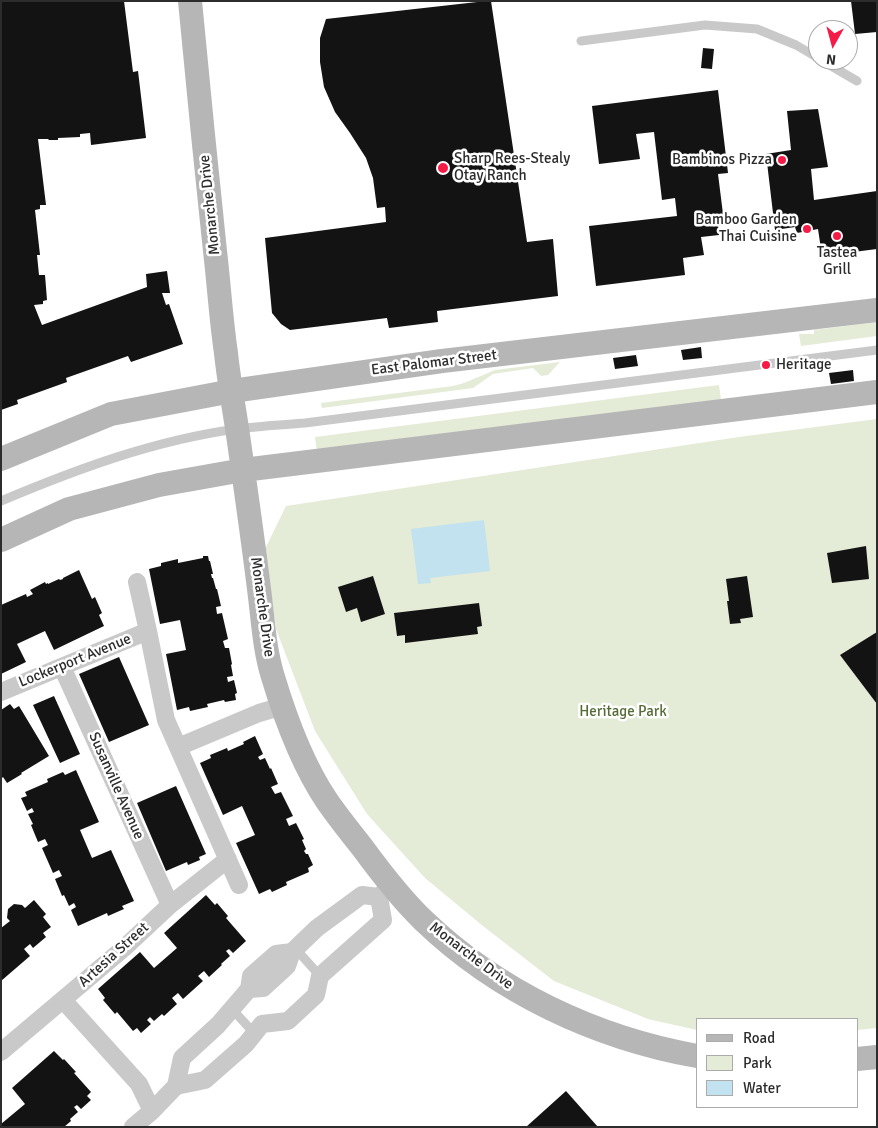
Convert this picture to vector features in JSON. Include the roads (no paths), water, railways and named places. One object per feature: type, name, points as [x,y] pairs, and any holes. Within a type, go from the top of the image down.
[{"type":"main road","name":"Monarche Drive","points":[[190,1],[225,346],[259,589],[264,643],[282,706],[304,757],[326,799],[385,891],[449,943],[504,983],[540,1004],[613,1034],[671,1051],[696,1056]]},
{"type":"main road","name":"East Palomar Street","points":[[1,459],[111,414],[232,391],[442,361],[877,310]]},
{"type":"main road","points":[[1,540],[69,509],[160,485],[243,470],[877,392]]},
{"type":"main road","points":[[858,1059],[877,1057]]},
{"type":"street","points":[[136,582],[166,720],[239,885]]},
{"type":"street","name":"Lockerport Avenue","points":[[1,692],[148,631]]},
{"type":"street","name":"Susanville Avenue","points":[[62,667],[170,905]]},
{"type":"street","points":[[178,748],[259,713],[282,706]]},
{"type":"street","name":"Artesia Street","points":[[1,1052],[124,948],[170,905],[228,859]]},
{"type":"street","points":[[134,1127],[176,1086],[182,1058],[218,1025],[249,989],[251,976],[276,954],[293,950],[317,928],[362,895],[385,891],[382,920],[320,976],[316,995],[288,1021],[262,1024],[246,1044],[205,1080],[176,1086]]},
{"type":"street","points":[[63,1000],[139,1084],[152,1111]]},
{"type":"lane","points":[[581,41],[705,25],[757,29],[808,52]]},
{"type":"lane","points":[[838,70],[857,81]]},
{"type":"lane","points":[[1,501],[101,462],[163,445],[237,429],[314,422],[877,350]]},
{"type":"lane","points":[[293,950],[320,976]]},
{"type":"lane","points":[[232,1009],[254,1034]]},
{"type":"water","points":[[484,520],[490,571],[430,578],[431,583],[418,584],[411,529]]},
{"type":"place","name":"Bambinos Pizza","points":[[782,160]]},
{"type":"place","name":"Sharp Rees-Stealy Otay Ranch","points":[[443,168]]},
{"type":"place","name":"Bamboo Garden Thai Cuisine","points":[[807,229]]},
{"type":"place","name":"Tastea Grill","points":[[837,236]]},
{"type":"place","name":"Heritage","points":[[766,365]]},
{"type":"park label","name":"Heritage Park","points":[[623,712]]}]
